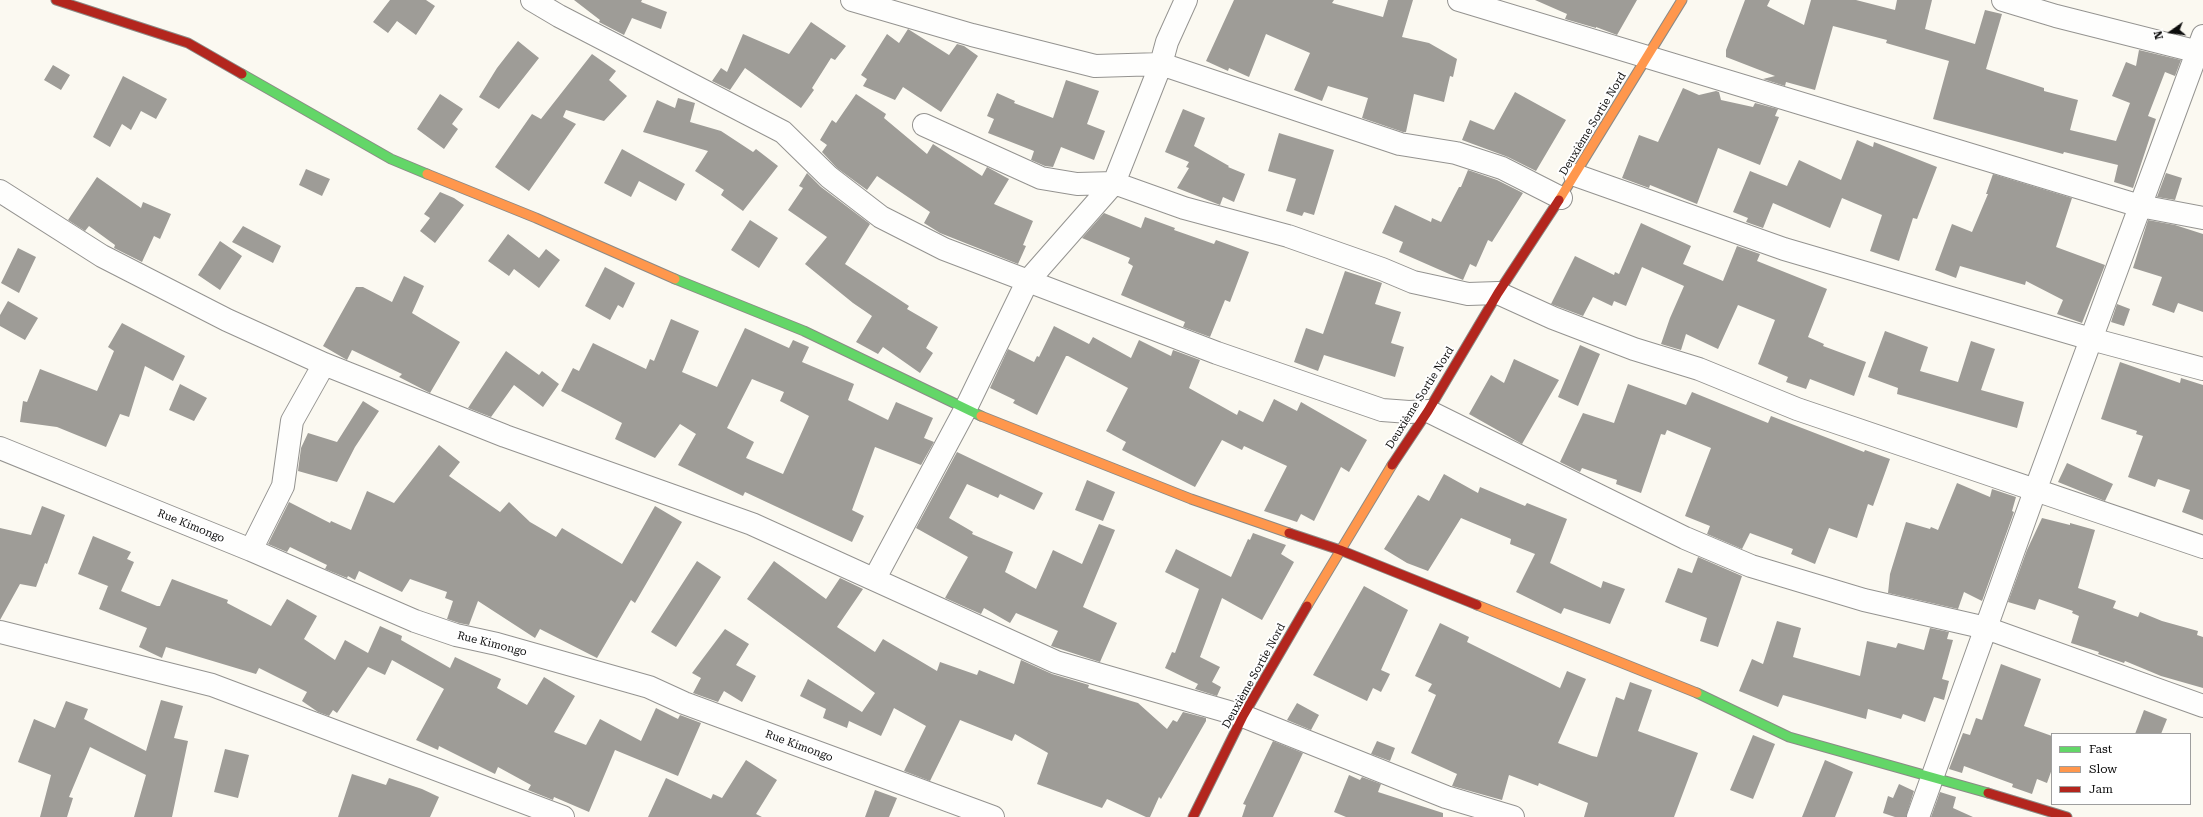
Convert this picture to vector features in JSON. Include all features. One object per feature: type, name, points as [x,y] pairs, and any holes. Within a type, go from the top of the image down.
[{"type":"street","points":[[56,0],[188,43],[391,159],[536,218],[718,298],[804,331],[965,410],[1191,499],[1340,550],[1689,689],[1789,737],[1933,777],[2067,817]]},
{"type":"street","points":[[532,0],[783,132],[829,177],[881,217],[944,249],[1026,282],[1217,353],[1382,410],[1409,412],[1428,411],[1685,538],[1751,566],[1864,600],[1986,628],[2203,706]]},
{"type":"street","points":[[852,0],[972,35],[1095,66],[1161,64],[1400,144],[1456,153],[1502,168],[1561,198]]},
{"type":"street","points":[[875,578],[965,410],[1026,282],[1114,183],[1161,64],[1167,42],[1186,0]]},
{"type":"street","points":[[1459,0],[2140,206],[2203,218]]},
{"type":"street","name":"Deuxième Sortie Nord","points":[[1193,817],[1243,716],[1340,550],[1398,455],[1428,411],[1498,294],[1575,176],[1682,0]]},
{"type":"street","points":[[1918,817],[2035,491],[2140,206],[2201,46],[2059,8],[2003,0]]},
{"type":"street","points":[[924,125],[1041,178],[1077,184],[1114,183],[1184,208],[1288,236],[1382,269],[1413,282],[1468,294],[1498,294],[1553,318],[1634,349],[1699,369],[1797,409],[2203,547]]},
{"type":"street","points":[[1575,176],[1784,249],[2091,340],[2203,368]]},
{"type":"street","points":[[0,191],[102,256],[227,320],[324,364],[505,436],[752,524],[875,578],[1056,662],[1243,716],[1446,797],[1513,817]]},
{"type":"street","points":[[251,550],[283,486],[292,421],[324,364]]},
{"type":"street","name":"Rue Kimongo","points":[[0,448],[251,550],[415,621],[456,635],[497,644],[650,687],[684,703],[993,817]]},
{"type":"street","points":[[0,632],[212,685],[563,817]]},
{"type":"building","points":[[390,0],[426,0],[435,6],[416,35],[397,21],[388,33],[373,22]]},
{"type":"building","points":[[574,0],[642,0],[641,2],[667,12],[661,29],[632,18],[624,35],[599,22],[600,20]]},
{"type":"building","points":[[1234,0],[1334,0],[1332,3],[1383,17],[1388,0],[1413,0],[1402,37],[1429,43],[1457,59],[1453,77],[1450,76],[1444,102],[1414,94],[1406,132],[1362,118],[1368,98],[1328,86],[1322,101],[1294,90],[1310,53],[1266,34],[1249,77],[1229,68],[1228,71],[1206,61]]},
{"type":"building","points":[[1535,0],[1637,0],[1617,35],[1596,27],[1565,19],[1567,14]]},
{"type":"building","points":[[1745,0],[1770,0],[1767,6],[1804,25],[1811,0],[1856,0],[1895,10],[1897,0],[1932,0],[1925,29],[1975,44],[1985,10],[2002,14],[1986,69],[2044,88],[2044,91],[2078,100],[2070,130],[2116,141],[2130,103],[2112,96],[2126,62],[2136,66],[2139,50],[2181,60],[2175,76],[2165,72],[2148,116],[2156,119],[2133,188],[2114,182],[2118,165],[2064,152],[2063,154],[1933,119],[1949,61],[1886,43],[1887,40],[1833,26],[1815,90],[1786,82],[1785,86],[1763,79],[1775,76],[1726,57],[1726,50]]},
{"type":"building","points":[[811,22],[846,46],[835,60],[831,58],[812,88],[814,90],[801,108],[745,68],[730,90],[712,81],[721,68],[727,72],[743,34],[789,54]]},
{"type":"building","points":[[908,29],[949,55],[957,44],[964,46],[978,56],[941,112],[903,87],[895,100],[863,86],[867,79],[861,75],[887,34],[899,43]]},
{"type":"building","points":[[518,41],[539,58],[499,109],[479,97],[497,68]]},
{"type":"building","points":[[592,54],[616,71],[609,80],[627,96],[604,121],[566,110],[563,117],[576,124],[529,191],[495,167],[532,114],[541,119]]},
{"type":"building","points":[[53,65],[70,75],[61,90],[44,80]]},
{"type":"building","points":[[123,76],[167,99],[156,119],[141,111],[131,130],[122,124],[110,147],[93,137]]},
{"type":"building","points":[[1066,80],[1099,91],[1087,124],[1105,131],[1094,160],[1061,147],[1053,167],[1045,166],[1031,160],[1034,151],[988,133],[994,119],[987,116],[997,93],[1015,101],[1014,103],[1053,118]]},
{"type":"building","points":[[1683,88],[1699,95],[1716,91],[1719,92],[1721,100],[1753,107],[1755,103],[1778,109],[1775,116],[1779,117],[1760,165],[1718,148],[1697,204],[1650,185],[1649,188],[1622,178],[1639,135],[1658,142]]},
{"type":"building","points":[[1515,92],[1566,120],[1536,171],[1508,157],[1462,140],[1470,120],[1494,130]]},
{"type":"building","points":[[440,94],[463,109],[452,124],[458,129],[444,149],[417,129]]},
{"type":"building","points":[[856,94],[886,114],[884,118],[927,154],[933,144],[982,176],[987,167],[1009,179],[994,204],[1033,221],[1023,245],[1026,246],[1018,264],[940,233],[924,223],[930,212],[877,176],[867,190],[837,168],[822,152],[827,145],[820,140],[832,120],[836,123]]},
{"type":"building","points":[[678,98],[695,103],[690,122],[721,131],[753,152],[756,149],[778,166],[743,211],[721,195],[724,190],[695,171],[708,151],[643,132],[657,100],[675,108]]},
{"type":"building","points":[[1183,109],[1205,118],[1194,146],[1229,166],[1228,167],[1245,174],[1234,202],[1223,197],[1220,205],[1177,188],[1189,168],[1186,167],[1189,162],[1165,152]]},
{"type":"building","points":[[1279,133],[1334,150],[1314,215],[1304,212],[1302,216],[1286,211],[1296,179],[1268,171]]},
{"type":"building","points":[[1857,140],[1873,147],[1874,142],[1937,167],[1917,219],[1913,218],[1899,261],[1870,251],[1882,215],[1842,198],[1830,228],[1773,203],[1763,228],[1746,222],[1748,218],[1733,212],[1750,171],[1787,186],[1799,160],[1841,180]]},
{"type":"building","points":[[622,149],[685,184],[676,201],[639,181],[631,197],[604,183]]},
{"type":"building","points":[[306,169],[330,179],[322,196],[299,185]]},
{"type":"building","points":[[1468,170],[1497,180],[1523,193],[1492,242],[1488,240],[1476,267],[1470,264],[1463,280],[1399,252],[1403,242],[1382,233],[1395,205],[1431,222],[1432,218],[1441,222],[1459,187],[1461,187]]},
{"type":"building","points":[[807,173],[821,187],[870,224],[845,264],[909,306],[907,309],[938,327],[926,348],[933,353],[920,373],[883,347],[878,354],[856,342],[872,316],[853,303],[805,264],[827,237],[788,210],[803,188],[799,186]]},
{"type":"building","points":[[2166,173],[2182,178],[2175,200],[2157,197]]},
{"type":"building","points":[[1993,174],[2072,198],[2056,247],[2105,265],[2082,323],[2057,314],[2063,300],[2026,281],[2025,285],[1960,266],[1956,278],[1935,270],[1952,224],[1972,232],[1988,194],[1986,194]]},
{"type":"building","points":[[97,177],[141,208],[143,202],[171,214],[160,239],[154,236],[142,262],[114,248],[115,245],[89,226],[85,231],[68,220]]},
{"type":"building","points":[[440,192],[454,198],[464,205],[435,243],[420,231],[430,218],[424,214]]},
{"type":"building","points":[[1104,213],[1141,228],[1145,217],[1175,228],[1174,230],[1214,244],[1216,240],[1249,252],[1230,302],[1225,300],[1210,337],[1183,327],[1185,322],[1121,295],[1133,266],[1128,263],[1130,258],[1082,238]]},
{"type":"building","points":[[750,220],[778,238],[759,268],[731,250]]},
{"type":"building","points":[[2148,220],[2175,225],[2203,234],[2203,312],[2178,303],[2174,313],[2152,305],[2162,277],[2133,268]]},
{"type":"building","points":[[1641,223],[1691,246],[1683,264],[1723,281],[1737,246],[1760,254],[1757,261],[1827,289],[1808,337],[1824,344],[1823,346],[1866,362],[1854,396],[1810,379],[1806,389],[1786,382],[1788,377],[1758,364],[1775,320],[1738,305],[1718,349],[1686,334],[1681,350],[1661,344],[1670,318],[1684,286],[1642,267],[1626,306],[1614,301],[1612,306],[1593,297],[1583,316],[1551,304],[1575,256],[1614,275],[1615,272],[1619,274]]},
{"type":"building","points":[[243,226],[281,246],[273,263],[232,242]]},
{"type":"building","points":[[508,234],[539,258],[546,249],[560,260],[539,288],[514,269],[509,276],[488,261]]},
{"type":"building","points":[[220,241],[242,256],[220,290],[198,275]]},
{"type":"building","points":[[18,248],[36,257],[19,293],[1,283]]},
{"type":"building","points":[[605,267],[635,283],[623,308],[618,305],[610,320],[585,306]]},
{"type":"building","points":[[1345,271],[1382,283],[1375,304],[1401,312],[1391,343],[1404,347],[1395,377],[1324,355],[1318,371],[1294,362],[1306,328],[1323,334]]},
{"type":"building","points":[[404,276],[424,286],[412,313],[460,342],[430,393],[399,377],[402,374],[352,350],[347,360],[323,346],[356,287],[363,287],[392,302]]},
{"type":"building","points":[[8,301],[38,318],[25,340],[0,326],[0,315]]},
{"type":"building","points":[[2117,304],[2130,309],[2124,326],[2111,322]]},
{"type":"building","points":[[671,319],[699,331],[682,372],[717,387],[745,328],[789,348],[793,340],[809,347],[802,362],[854,384],[848,400],[888,420],[896,402],[933,418],[924,438],[934,442],[921,465],[875,447],[852,510],[864,516],[852,542],[745,492],[743,496],[678,465],[696,434],[680,424],[655,458],[615,439],[622,423],[561,391],[573,368],[579,371],[593,343],[646,369],[650,359],[654,361]],"holes":[[[752,379],[784,392],[780,401],[809,416],[783,474],[746,458],[754,442],[727,428]]]},
{"type":"building","points":[[122,323],[185,356],[173,381],[145,366],[129,417],[120,414],[106,447],[57,427],[20,422],[23,401],[27,402],[40,369],[97,391],[114,351],[108,347]]},
{"type":"building","points":[[1054,326],[1089,344],[1093,337],[1131,358],[1139,340],[1171,356],[1173,350],[1200,360],[1189,388],[1237,415],[1239,410],[1263,422],[1274,399],[1297,411],[1301,402],[1367,440],[1349,472],[1341,467],[1314,521],[1301,514],[1297,522],[1264,511],[1287,466],[1244,446],[1242,450],[1222,440],[1195,487],[1122,450],[1126,442],[1106,431],[1128,388],[1068,356],[1066,356],[1037,415],[1013,403],[1015,400],[990,388],[1008,349],[1034,362],[1037,356],[1039,357]]},
{"type":"building","points":[[1885,331],[1928,347],[1920,371],[1958,382],[1971,341],[1995,349],[1981,390],[2024,402],[2017,428],[1897,394],[1898,388],[1868,377]]},
{"type":"building","points":[[1580,345],[1600,354],[1578,406],[1558,397]]},
{"type":"building","points":[[506,351],[539,375],[542,371],[559,384],[543,407],[514,385],[491,417],[468,408]]},
{"type":"building","points":[[1514,359],[1559,380],[1522,444],[1469,414],[1491,375],[1504,383]]},
{"type":"building","points":[[2120,362],[2180,383],[2181,378],[2203,385],[2203,520],[2182,512],[2190,490],[2158,479],[2155,487],[2128,477],[2143,436],[2136,434],[2137,431],[2101,419]]},
{"type":"building","points":[[180,384],[207,398],[194,421],[169,410]]},
{"type":"building","points":[[1628,384],[1686,405],[1692,392],[1768,423],[1771,416],[1864,452],[1865,450],[1890,459],[1873,506],[1868,504],[1857,538],[1829,528],[1815,564],[1791,554],[1793,549],[1750,533],[1742,549],[1707,534],[1710,526],[1685,516],[1711,448],[1667,430],[1665,435],[1661,434],[1641,493],[1616,484],[1617,480],[1582,468],[1580,472],[1560,462],[1583,413],[1614,423]]},
{"type":"building","points":[[363,401],[379,411],[355,447],[337,482],[298,471],[301,448],[308,433],[337,442]]},
{"type":"building","points":[[439,445],[460,462],[449,476],[500,512],[509,502],[530,522],[556,537],[562,528],[622,564],[655,506],[682,522],[635,603],[631,600],[597,658],[540,629],[535,638],[478,601],[469,625],[459,623],[447,619],[453,601],[445,598],[447,592],[410,579],[402,592],[359,571],[355,580],[348,576],[347,578],[325,569],[327,565],[290,547],[287,552],[268,544],[289,502],[330,523],[331,521],[351,530],[367,491],[394,503]]},
{"type":"building","points":[[957,452],[1043,493],[1034,510],[1000,494],[998,498],[967,484],[949,518],[973,532],[972,534],[1013,552],[1005,572],[1036,589],[1053,550],[1082,564],[1099,524],[1115,530],[1083,607],[1117,623],[1100,662],[1051,646],[1058,631],[1016,613],[1010,623],[984,608],[981,614],[945,598],[968,557],[916,528]]},
{"type":"building","points":[[2067,463],[2113,484],[2105,501],[2058,482]]},
{"type":"building","points":[[1444,474],[1478,493],[1480,487],[1525,506],[1527,503],[1567,519],[1550,563],[1601,588],[1603,581],[1625,589],[1610,624],[1564,608],[1561,614],[1516,592],[1535,554],[1510,544],[1511,539],[1461,518],[1428,571],[1407,563],[1384,549],[1418,495],[1429,501]]},
{"type":"building","points":[[1087,480],[1115,492],[1103,521],[1075,510]]},
{"type":"building","points":[[1957,483],[1990,497],[1992,489],[2016,497],[2012,511],[2014,512],[1982,601],[1964,592],[1958,609],[1888,593],[1890,574],[1906,522],[1930,529],[1931,527],[1938,530]]},
{"type":"building","points":[[42,506],[65,515],[47,564],[45,563],[36,587],[20,584],[0,620],[0,528],[31,535]]},
{"type":"building","points":[[2042,518],[2070,525],[2070,523],[2095,530],[2078,588],[2116,601],[2113,608],[2138,617],[2140,612],[2162,621],[2198,631],[2197,635],[2203,637],[2203,688],[2161,676],[2125,661],[2124,663],[2098,654],[2099,652],[2071,643],[2079,616],[2072,613],[2073,611],[2039,599],[2035,610],[2008,602],[2027,550]]},
{"type":"building","points":[[1253,533],[1286,545],[1281,554],[1294,562],[1262,620],[1222,598],[1200,657],[1220,667],[1212,682],[1221,687],[1217,696],[1195,689],[1198,684],[1165,668],[1172,652],[1175,653],[1199,589],[1165,572],[1176,549],[1231,577],[1248,539],[1250,540]]},
{"type":"building","points":[[93,536],[131,552],[127,559],[134,562],[121,591],[157,606],[160,606],[172,579],[228,600],[227,603],[271,626],[287,599],[317,616],[304,639],[335,660],[345,640],[368,653],[380,626],[402,636],[401,640],[450,668],[455,657],[501,679],[497,688],[527,705],[544,677],[575,696],[554,732],[586,745],[600,719],[641,741],[656,708],[678,719],[680,715],[701,723],[678,776],[615,750],[589,812],[554,797],[553,800],[528,790],[531,785],[498,767],[495,774],[439,746],[438,750],[416,740],[444,689],[392,660],[385,675],[368,667],[337,713],[333,710],[329,716],[318,712],[302,701],[307,692],[259,668],[256,674],[166,647],[162,658],[139,647],[147,628],[99,609],[108,586],[78,574]]},
{"type":"building","points":[[1698,557],[1742,576],[1718,647],[1700,641],[1707,618],[1665,602],[1678,568],[1692,573]]},
{"type":"building","points":[[697,561],[721,577],[676,647],[651,632]]},
{"type":"building","points":[[774,561],[826,599],[840,578],[863,589],[837,627],[875,652],[883,639],[937,671],[940,662],[977,675],[979,670],[1014,684],[1021,660],[1052,674],[1089,685],[1088,688],[1138,703],[1167,729],[1173,720],[1177,722],[1183,712],[1206,718],[1206,721],[1161,799],[1159,797],[1150,817],[1146,817],[1107,799],[1102,808],[1037,784],[1048,753],[1015,734],[1012,741],[960,720],[930,781],[904,771],[926,726],[894,708],[881,736],[849,721],[847,728],[823,718],[826,709],[800,696],[808,679],[862,712],[875,693],[747,599]]},
{"type":"building","points":[[1364,586],[1408,610],[1381,670],[1390,674],[1381,692],[1373,688],[1367,701],[1313,675]]},
{"type":"building","points":[[1777,621],[1801,628],[1793,657],[1860,676],[1867,641],[1896,648],[1898,643],[1924,650],[1930,628],[1949,632],[1947,639],[1953,640],[1942,679],[1949,681],[1944,700],[1934,697],[1925,722],[1903,714],[1901,719],[1868,709],[1866,719],[1783,695],[1778,707],[1739,691],[1752,659],[1763,664]]},
{"type":"building","points":[[1440,623],[1469,637],[1467,642],[1560,688],[1567,671],[1586,679],[1558,743],[1592,756],[1597,757],[1616,697],[1624,700],[1630,682],[1652,690],[1638,731],[1698,753],[1674,817],[1584,817],[1588,803],[1539,783],[1538,786],[1509,775],[1502,800],[1452,786],[1457,774],[1411,753],[1436,695],[1428,691],[1432,684],[1415,676]]},
{"type":"building","points":[[725,629],[749,644],[736,665],[756,676],[742,702],[724,691],[718,702],[693,693],[701,678],[692,673]]},
{"type":"building","points":[[2001,664],[2041,679],[2024,726],[2051,736],[2051,772],[2047,783],[2037,779],[2032,794],[2012,787],[2013,784],[1964,766],[1962,773],[1949,769],[1963,733],[1970,735],[1976,718],[1982,720]]},
{"type":"building","points":[[161,700],[183,706],[174,738],[188,741],[172,817],[134,817],[146,775],[90,747],[69,797],[73,798],[67,817],[40,817],[51,775],[18,762],[34,719],[55,728],[66,701],[88,709],[84,719],[146,751]]},
{"type":"building","points":[[1297,703],[1319,715],[1311,730],[1287,720]]},
{"type":"building","points":[[2144,710],[2167,719],[2161,733],[2135,733]]},
{"type":"building","points":[[1753,735],[1775,744],[1753,799],[1730,790]]},
{"type":"building","points":[[1273,741],[1303,753],[1273,817],[1242,817],[1246,805],[1243,804]]},
{"type":"building","points":[[1377,741],[1395,748],[1390,761],[1371,754]]},
{"type":"building","points":[[225,749],[249,755],[238,798],[214,792]]},
{"type":"building","points":[[746,760],[777,780],[756,814],[762,817],[648,817],[666,778],[711,799],[713,794],[722,798]]},
{"type":"building","points":[[1825,760],[1853,772],[1835,817],[1802,817]]},
{"type":"building","points":[[352,774],[386,785],[389,778],[422,789],[439,797],[430,817],[338,817]]},
{"type":"building","points":[[1349,775],[1360,780],[1362,777],[1381,784],[1378,792],[1443,813],[1443,817],[1346,817],[1334,812]]},
{"type":"building","points":[[1899,784],[1914,791],[1906,817],[1895,817],[1883,813],[1888,796],[1893,798]]},
{"type":"building","points":[[875,790],[897,798],[889,817],[865,817]]},
{"type":"building","points":[[1940,792],[1956,797],[1953,808],[1973,817],[1931,817]]},
{"type":"traffic: fast","points":[[242,74],[391,159],[427,174]]},
{"type":"traffic: fast","points":[[675,279],[804,331],[981,416]]},
{"type":"traffic: fast","points":[[1697,693],[1789,737],[1988,793]]},
{"type":"traffic: slow","points":[[1559,200],[1682,0]]},
{"type":"traffic: slow","points":[[427,174],[536,218],[675,279]]},
{"type":"traffic: slow","points":[[981,416],[1191,499],[1289,533]]},
{"type":"traffic: slow","points":[[1307,606],[1392,465]]},
{"type":"traffic: slow","points":[[1477,605],[1697,693]]},
{"type":"traffic: jam","points":[[56,0],[188,43],[242,74]]},
{"type":"traffic: jam","points":[[1392,465],[1428,411],[1498,293],[1559,200]]},
{"type":"traffic: jam","points":[[1289,533],[1340,550],[1477,605]]},
{"type":"traffic: jam","points":[[1193,817],[1243,716],[1307,606]]},
{"type":"traffic: jam","points":[[1988,793],[2067,817]]}]
